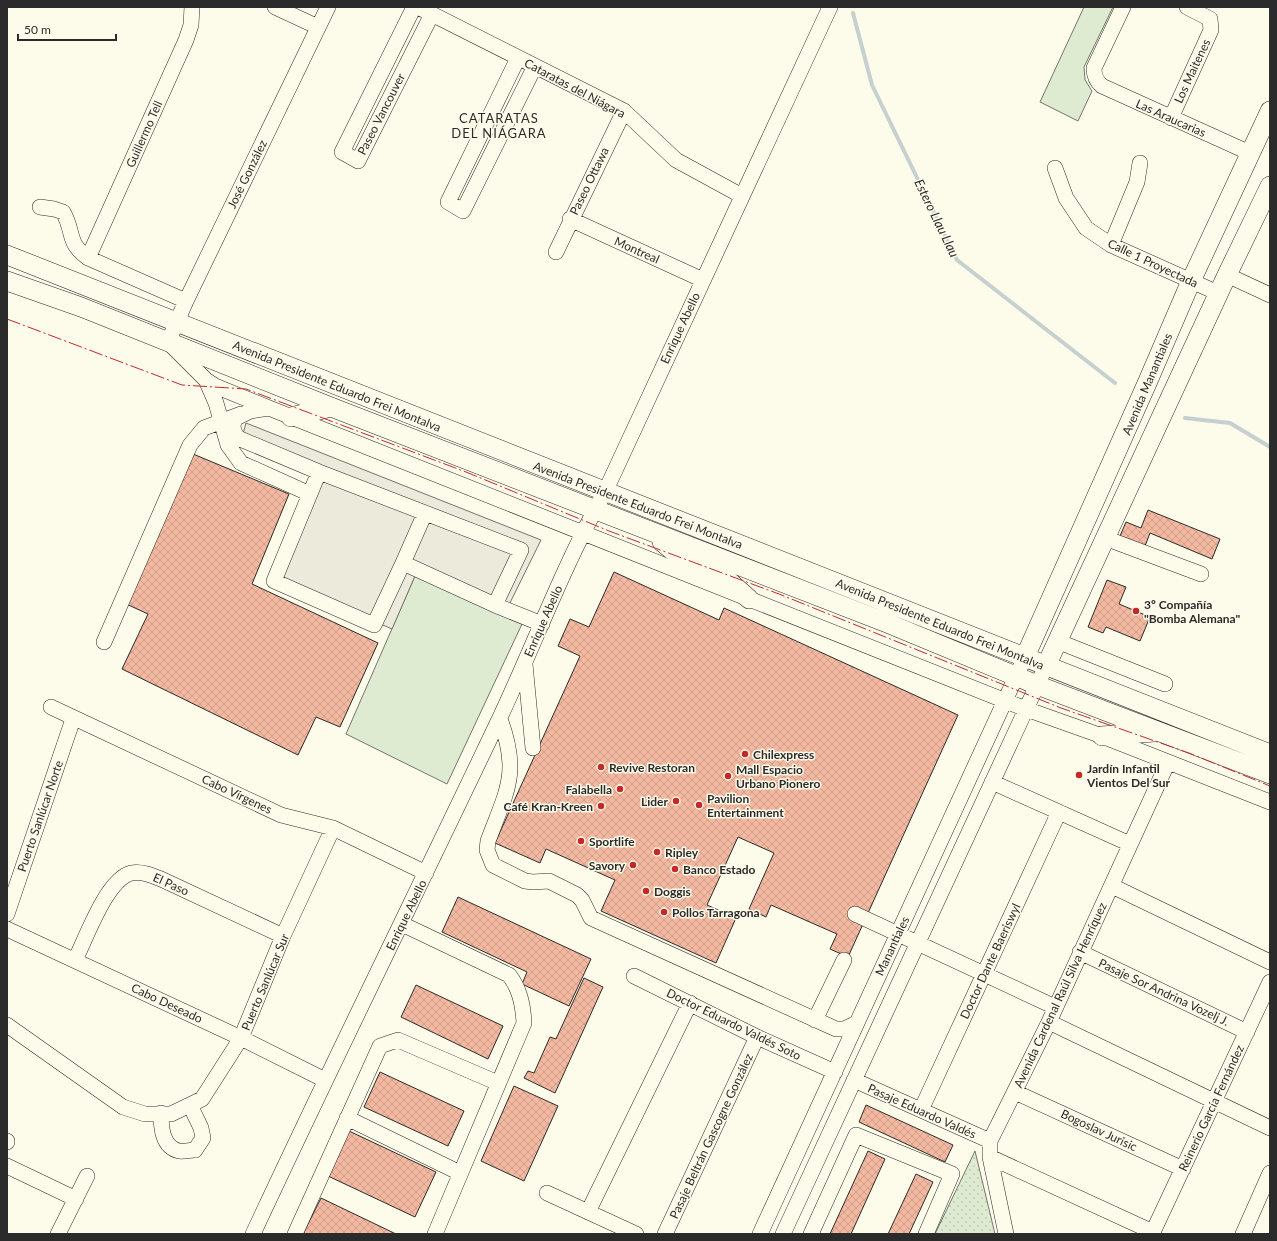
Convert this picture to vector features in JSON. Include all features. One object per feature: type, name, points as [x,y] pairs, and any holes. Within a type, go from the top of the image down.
[{"type":"main road","name":"Avenida Manantiales","points":[[1025,657],[1191,281],[1270,111]]},
{"type":"main road","name":"Avenida Manantiales","points":[[1046,666],[1218,293],[1265,209],[1270,186]]},
{"type":"main road","name":"Avenida Presidente Eduardo Frei Montalva","points":[[7,255],[1270,754]]},
{"type":"main road","name":"Avenida Presidente Eduardo Frei Montalva","points":[[7,281],[168,342],[331,407],[887,623],[1037,685],[1270,774]]},
{"type":"main road","points":[[291,416],[331,407]]},
{"type":"main road","points":[[652,531],[672,551],[724,578],[750,599]]},
{"type":"main road","points":[[1102,736],[1160,732]]},
{"type":"street","name":"Guillermo Tell","points":[[88,258],[186,40],[191,25],[192,7]]},
{"type":"street","points":[[275,7],[318,27]]},
{"type":"street","name":"José González","points":[[168,342],[186,301],[328,7]]},
{"type":"street","name":"Paseo Vancouver","points":[[414,7],[342,152],[358,161],[432,14]]},
{"type":"street","name":"Cataratas del Niágara","points":[[418,7],[624,111],[676,160],[742,196]]},
{"type":"street","name":"Enrique Abello","points":[[253,1234],[325,1080],[402,924],[500,719],[582,533],[605,492],[830,7]]},
{"type":"street","name":"Las Araucarias","points":[[1123,7],[1094,68],[1095,78],[1102,86],[1250,153]]},
{"type":"street","name":"Los Maitenes","points":[[1171,118],[1211,30],[1210,19],[1205,15],[1187,7]]},
{"type":"street","points":[[518,58],[448,202],[458,208],[463,210],[535,66]]},
{"type":"street","name":"Paseo Ottawa","points":[[556,252],[570,220],[624,111]]},
{"type":"street","points":[[1111,245],[1137,182],[1140,163]]},
{"type":"street","name":"Calle 1 Proyectada","points":[[1055,168],[1066,198],[1086,228],[1111,245],[1218,293]]},
{"type":"street","points":[[40,208],[54,209],[63,212],[70,229],[72,242],[77,250],[88,258],[186,301]]},
{"type":"street","name":"Montreal","points":[[570,220],[703,280]]},
{"type":"street","points":[[1227,275],[1270,295]]},
{"type":"street","name":"Avenida Presidente Eduardo Frei Montalva","points":[[168,342],[206,380],[215,386],[1026,709],[1102,736],[1270,802]]},
{"type":"street","points":[[206,380],[216,403],[228,445],[241,463],[310,494]]},
{"type":"street","points":[[104,642],[190,446],[204,428],[243,414],[268,408]]},
{"type":"street","points":[[243,414],[236,418],[233,426],[233,432],[238,438],[319,472],[521,550],[495,605]]},
{"type":"street","points":[[319,472],[274,581],[374,625],[425,513]]},
{"type":"street","points":[[1105,538],[1201,574]]},
{"type":"street","points":[[403,563],[495,605],[542,624]]},
{"type":"street","points":[[1057,641],[1165,684]]},
{"type":"street","name":"Manantiales","points":[[760,1234],[1025,657]]},
{"type":"street","points":[[525,663],[533,748]]},
{"type":"street","name":"Manantiales","points":[[783,1234],[1046,666]]},
{"type":"street","points":[[513,689],[532,733]]},
{"type":"street","name":"Cabo Vírgenes","points":[[51,707],[281,815],[334,828],[426,872]]},
{"type":"street","name":"Puerto Sanlúcar Norte","points":[[7,914],[73,718]]},
{"type":"street","points":[[500,719],[510,751],[510,771],[509,787],[488,841],[487,850],[493,865],[525,881],[549,881],[577,895],[582,900],[592,918],[815,1020],[836,1029],[844,1029],[857,1023]]},
{"type":"street","name":"Avenida Cardenal Raúl Silva Henríquez","points":[[1006,1234],[990,1157],[990,1141],[1049,1022],[1168,762]]},
{"type":"street","points":[[992,782],[1130,844]]},
{"type":"street","name":"Doctor Dante Baeriswyl","points":[[921,1110],[1059,812]]},
{"type":"street","name":"Puerto Sanlúcar Sur","points":[[166,1114],[202,1099],[241,1038],[283,936],[334,828]]},
{"type":"street","name":"El Paso","points":[[75,960],[107,896],[116,882],[130,873],[144,873],[161,879],[283,936]]},
{"type":"street","points":[[1112,886],[1270,962]]},
{"type":"street","points":[[856,914],[1055,1008]]},
{"type":"street","points":[[402,924],[509,974],[515,982],[523,1007],[524,1023],[434,1234]]},
{"type":"street","name":"Cabo Deseado","points":[[7,929],[241,1038],[325,1080]]},
{"type":"street","name":"Pasaje Sor Andrina Vozelj J.","points":[[1080,952],[1247,1032]]},
{"type":"street","points":[[815,1020],[844,960]]},
{"type":"street","name":"Doctor Eduardo Valdés Soto","points":[[634,976],[757,1037],[835,1072]]},
{"type":"street","name":"Reinerio García Fernández","points":[[1153,1233],[1270,982]]},
{"type":"street","points":[[588,1212],[690,1003]]},
{"type":"street","points":[[1049,1022],[1270,1128]]},
{"type":"street","points":[[7,1025],[123,1107],[145,1114],[166,1114],[161,1130],[170,1147],[180,1151],[195,1150],[203,1138],[201,1128],[190,1105]]},
{"type":"street","name":"Pasaje Beltrán Gascogne González","points":[[665,1234],[757,1037]]},
{"type":"street","points":[[295,1234],[380,1046],[398,1040],[498,1083]]},
{"type":"street","name":"Pasaje Eduardo Valdés","points":[[854,1080],[990,1141]]},
{"type":"street","name":"Bogoslav Jurisic","points":[[1015,1092],[1183,1169]]},
{"type":"street","points":[[347,1118],[460,1173]]},
{"type":"street","points":[[812,1234],[856,1135],[952,1174],[926,1234]]},
{"type":"street","points":[[990,1157],[1153,1233]]},
{"type":"street","points":[[7,1166],[76,1199]]},
{"type":"street","points":[[1243,1234],[1270,1173]]},
{"type":"street","points":[[58,1234],[87,1176]]},
{"type":"street","points":[[548,1193],[636,1234]]},
{"type":"green space","points":[[1084,7],[1113,7],[1084,67],[1085,80],[1092,91],[1078,121],[1040,102]]},
{"type":"green space","points":[[415,576],[522,624],[447,784],[346,734]]},
{"type":"green space","points":[[975,1151],[995,1234],[935,1234]]},
{"type":"shaded area","points":[[246,423],[541,540],[504,615],[415,576],[392,629],[280,580],[323,478],[240,445]]},
{"type":"building","points":[[193,454],[289,494],[252,584],[378,643],[340,727],[316,717],[298,755],[122,669],[148,614],[122,602]]},
{"type":"building","points":[[1148,510],[1220,539],[1212,559],[1150,533],[1145,546],[1120,536],[1126,522],[1141,528]]},
{"type":"building","name":"Mall Espacio Urbano Pionero","points":[[614,572],[719,620],[724,608],[958,715],[848,957],[830,949],[837,934],[771,905],[766,917],[749,909],[774,853],[738,837],[707,905],[736,918],[716,963],[601,911],[615,880],[546,849],[540,863],[495,843],[580,656],[558,646],[570,619],[589,627]]},
{"type":"building","points":[[1107,580],[1126,587],[1119,604],[1150,617],[1140,641],[1106,627],[1103,633],[1088,627]]},
{"type":"building","points":[[458,897],[591,959],[569,1006],[522,984],[527,972],[442,932]]},
{"type":"building","points":[[584,978],[603,987],[555,1093],[524,1078],[528,1071],[534,1073],[550,1037],[556,1039]]},
{"type":"building","points":[[416,985],[503,1026],[488,1059],[401,1017]]},
{"type":"building","points":[[380,1072],[464,1111],[448,1146],[364,1107]]},
{"type":"building","points":[[514,1086],[558,1106],[524,1181],[481,1161]]},
{"type":"building","points":[[866,1105],[953,1145],[945,1162],[859,1122]]},
{"type":"building","points":[[349,1131],[436,1172],[415,1217],[328,1176]]},
{"type":"building","points":[[868,1151],[885,1159],[851,1234],[830,1234]]},
{"type":"building","points":[[916,1174],[933,1182],[909,1234],[888,1234]]},
{"type":"building","points":[[321,1198],[396,1234],[303,1234]]},
{"type":"waterway","name":"Estero Llau Llau","points":[[853,13],[872,85],[957,260],[1115,383]]},
{"type":"waterway","name":"Estero Llau Llau","points":[[1185,418],[1230,423],[1270,447]]},
{"type":"power","points":[[7,319],[182,385],[246,389],[466,472],[609,531],[779,594],[1061,708],[1189,753],[1270,786]]},
{"type":"place","name":"3º Compañía \"Bomba Alemana\"","points":[[1136,611]]},
{"type":"place","name":"Chilexpress","points":[[745,754]]},
{"type":"place","name":"Revive Restoran","points":[[601,767]]},
{"type":"place","name":"Jardín Infantil Vientos Del Sur","points":[[1079,775]]},
{"type":"place","name":"Mall Espacio Urbano Pionero","points":[[728,776]]},
{"type":"place","name":"Falabella","points":[[620,789]]},
{"type":"place","name":"Lider","points":[[676,801]]},
{"type":"place","name":"Pavilion Entertainment","points":[[699,805]]},
{"type":"place","name":"Café Kran-Kreen","points":[[601,806]]},
{"type":"place","name":"Sportlife","points":[[581,841]]},
{"type":"place","name":"Ripley","points":[[657,852]]},
{"type":"place","name":"Savory","points":[[633,865]]},
{"type":"place","name":"Banco Estado","points":[[675,869]]},
{"type":"place","name":"Doggis","points":[[646,891]]},
{"type":"place","name":"Pollos Tarragona","points":[[664,912]]},
{"type":"district","name":"CATARATAS DEL NIÁGARA","points":[[499,126]]}]
